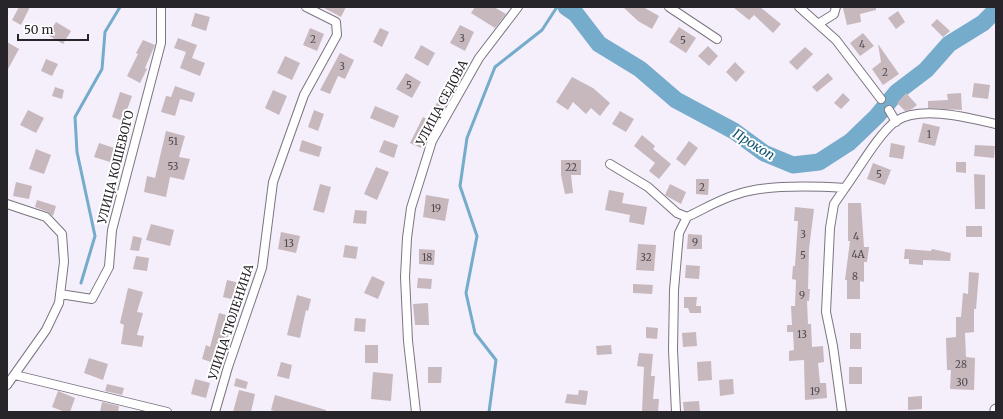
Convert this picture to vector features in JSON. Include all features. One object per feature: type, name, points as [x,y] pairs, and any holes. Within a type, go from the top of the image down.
[{"type":"street","name":"УЛИЦА КОШЕВОГО","points":[[60,294],[92,299],[109,267],[112,230],[160,43],[161,7]]},
{"type":"street","name":"УЛИЦА ТЮЛЕНИНА","points":[[215,412],[228,367],[262,268],[273,182],[304,95],[337,35],[336,22],[306,7]]},
{"type":"street","name":"УЛИЦА СЕДОВА","points":[[416,412],[416,399],[408,341],[405,277],[407,238],[411,208],[432,141],[479,58],[518,7]]},
{"type":"street","points":[[669,7],[717,39]]},
{"type":"street","points":[[799,7],[836,40],[881,99]]},
{"type":"street","points":[[818,24],[834,14],[836,7]]},
{"type":"street","points":[[889,110],[896,122]]},
{"type":"street","points":[[842,412],[833,346],[826,312],[830,228],[834,204],[882,136],[896,122],[932,113],[996,124]]},
{"type":"street","points":[[610,164],[648,187],[676,213],[687,217]]},
{"type":"street","points":[[676,412],[673,350],[674,290],[679,233],[687,217],[732,196],[758,190],[817,186],[845,188]]},
{"type":"street","points":[[7,204],[46,217],[62,234],[64,262],[59,304],[46,330],[7,385]]},
{"type":"street","points":[[14,375],[140,409],[166,412]]},
{"type":"building","points":[[19,7],[30,7],[21,25],[12,20]]},
{"type":"building","points":[[322,7],[346,7],[341,17]]},
{"type":"building","points":[[475,7],[494,7],[506,14],[495,28],[471,13]]},
{"type":"building","points":[[623,7],[643,7],[659,16],[652,29],[638,21]]},
{"type":"building","points":[[733,7],[760,7],[781,24],[773,33],[754,15],[749,20]]},
{"type":"building","points":[[876,7],[876,10],[860,14],[861,22],[847,25],[843,8]]},
{"type":"building","points":[[898,11],[905,22],[896,29],[888,18]]},
{"type":"building","points":[[195,13],[210,17],[206,31],[191,26]]},
{"type":"building","points":[[937,19],[950,31],[943,37],[931,25]]},
{"type":"building","points":[[56,22],[71,31],[63,44],[48,35]]},
{"type":"building","points":[[460,25],[474,32],[465,51],[450,43]]},
{"type":"building","points":[[679,27],[696,38],[686,53],[669,42]]},
{"type":"building","points":[[310,28],[324,34],[317,51],[303,45]]},
{"type":"building","points":[[380,28],[389,32],[382,47],[373,42]]},
{"type":"building","points":[[863,33],[874,46],[860,56],[850,43]]},
{"type":"building","points":[[178,38],[197,45],[192,58],[205,63],[200,76],[180,68],[186,52],[174,48]]},
{"type":"building","points":[[143,40],[155,45],[145,68],[147,69],[140,83],[127,76]]},
{"type":"building","points":[[7,42],[19,49],[7,71]]},
{"type":"building","points":[[878,44],[899,74],[883,85],[872,69],[881,62]]},
{"type":"building","points":[[421,45],[435,53],[428,66],[414,58]]},
{"type":"building","points":[[708,46],[718,56],[709,66],[698,56]]},
{"type":"building","points":[[805,47],[813,54],[797,70],[789,62]]},
{"type":"building","points":[[340,53],[354,60],[345,79],[338,76],[330,94],[320,90]]},
{"type":"building","points":[[285,56],[300,63],[292,80],[277,73]]},
{"type":"building","points":[[46,59],[58,64],[52,76],[41,71]]},
{"type":"building","points":[[735,62],[745,72],[736,82],[726,72]]},
{"type":"building","points":[[406,73],[421,82],[412,98],[396,89]]},
{"type":"building","points":[[828,73],[833,79],[817,92],[812,87]]},
{"type":"building","points":[[572,77],[593,88],[610,103],[600,116],[591,108],[586,114],[573,102],[568,110],[556,102]]},
{"type":"building","points":[[974,83],[990,85],[988,99],[972,97]]},
{"type":"building","points":[[175,86],[195,93],[192,102],[180,99],[175,116],[161,112],[166,96],[171,97]]},
{"type":"building","points":[[55,87],[64,90],[62,99],[52,96]]},
{"type":"building","points":[[273,90],[287,96],[279,115],[265,108]]},
{"type":"building","points":[[120,92],[132,96],[123,121],[112,117]]},
{"type":"building","points":[[443,92],[451,96],[437,121],[429,117]]},
{"type":"building","points":[[843,93],[850,100],[841,109],[834,103]]},
{"type":"building","points":[[906,93],[917,105],[912,109],[905,111],[897,103]]},
{"type":"building","points":[[961,93],[962,110],[928,108],[928,101],[948,100],[947,94]]},
{"type":"building","points":[[375,106],[399,116],[394,128],[370,118]]},
{"type":"building","points":[[28,110],[44,118],[36,133],[20,125]]},
{"type":"building","points":[[314,110],[324,114],[318,131],[308,127]]},
{"type":"building","points":[[620,111],[634,119],[626,132],[612,124]]},
{"type":"building","points":[[423,117],[433,122],[421,148],[410,143]]},
{"type":"building","points":[[923,123],[940,127],[935,146],[918,142]]},
{"type":"building","points":[[166,131],[185,136],[179,157],[190,159],[184,180],[170,177],[166,197],[144,192],[147,176],[155,178]]},
{"type":"building","points":[[642,135],[655,146],[653,149],[671,164],[659,179],[649,171],[655,163],[634,146]]},
{"type":"building","points":[[302,140],[322,147],[319,157],[299,151]]},
{"type":"building","points":[[384,140],[398,145],[394,158],[379,152]]},
{"type":"building","points":[[689,141],[698,148],[685,166],[676,159]]},
{"type":"building","points":[[99,143],[114,148],[110,162],[94,157]]},
{"type":"building","points":[[891,143],[905,146],[903,159],[889,157]]},
{"type":"building","points":[[975,145],[995,146],[994,158],[974,156]]},
{"type":"building","points":[[36,149],[51,155],[44,174],[29,169]]},
{"type":"building","points":[[561,160],[581,160],[581,175],[571,175],[573,193],[565,194],[561,175]]},
{"type":"building","points":[[956,162],[966,162],[966,173],[956,172]]},
{"type":"building","points":[[873,163],[891,170],[885,185],[867,179]]},
{"type":"building","points":[[376,167],[389,172],[377,200],[364,194]]},
{"type":"building","points":[[974,174],[985,175],[985,209],[975,209]]},
{"type":"building","points":[[696,179],[709,179],[708,195],[696,194]]},
{"type":"building","points":[[16,182],[32,186],[29,199],[13,196]]},
{"type":"building","points":[[320,184],[331,187],[324,213],[313,210]]},
{"type":"building","points":[[670,184],[686,192],[681,204],[665,195]]},
{"type":"building","points":[[609,190],[624,193],[622,203],[647,207],[644,225],[629,222],[630,215],[605,210]]},
{"type":"building","points":[[426,195],[449,199],[445,221],[423,217]]},
{"type":"building","points":[[37,200],[56,206],[53,216],[48,212],[35,207]]},
{"type":"building","points":[[848,203],[861,203],[864,247],[869,247],[867,262],[864,262],[864,282],[860,281],[860,299],[847,299],[847,280],[845,280],[850,241],[848,241]]},
{"type":"building","points":[[795,207],[814,209],[809,249],[808,289],[810,289],[809,301],[807,301],[808,324],[811,324],[812,347],[823,346],[824,362],[818,363],[820,383],[826,383],[827,398],[805,400],[804,360],[789,361],[789,351],[794,350],[793,332],[787,332],[787,325],[792,325],[791,306],[795,306],[796,280],[792,279],[793,266],[795,266],[798,221],[794,221]]},
{"type":"building","points":[[355,210],[367,211],[366,224],[353,223]]},
{"type":"building","points":[[151,224],[174,230],[170,246],[146,240]]},
{"type":"building","points":[[966,226],[982,226],[982,237],[966,237]]},
{"type":"building","points":[[281,232],[300,236],[296,253],[278,249]]},
{"type":"building","points":[[688,234],[702,235],[702,249],[687,249]]},
{"type":"building","points":[[133,236],[142,238],[139,251],[130,250]]},
{"type":"building","points":[[638,244],[656,245],[654,271],[636,270]]},
{"type":"building","points":[[345,245],[358,247],[356,259],[343,257]]},
{"type":"building","points":[[419,249],[435,250],[434,265],[419,264]]},
{"type":"building","points":[[905,249],[931,251],[932,249],[951,253],[950,261],[923,260],[923,265],[909,264],[909,259],[904,259]]},
{"type":"building","points":[[136,256],[149,258],[147,271],[133,269]]},
{"type":"building","points":[[686,265],[700,266],[699,279],[685,278]]},
{"type":"building","points":[[969,272],[979,273],[976,309],[974,309],[974,332],[965,333],[966,357],[975,358],[974,390],[950,389],[951,370],[947,370],[946,338],[956,337],[956,317],[961,317],[963,293],[968,294]]},
{"type":"building","points":[[372,276],[385,282],[378,299],[364,293]]},
{"type":"building","points":[[418,278],[432,279],[431,289],[417,288]]},
{"type":"building","points":[[227,280],[244,284],[239,301],[223,297]]},
{"type":"building","points":[[633,284],[653,285],[652,294],[633,293]]},
{"type":"building","points":[[128,288],[143,292],[137,312],[143,313],[137,335],[144,336],[142,347],[121,344],[124,325],[120,323]]},
{"type":"building","points":[[297,295],[311,299],[308,311],[306,310],[300,338],[287,335]]},
{"type":"building","points":[[684,297],[697,297],[696,306],[701,306],[701,313],[690,313],[688,308],[684,308]]},
{"type":"building","points":[[428,303],[429,325],[415,325],[413,304]]},
{"type":"building","points":[[219,313],[233,317],[228,337],[225,337],[217,364],[202,359],[206,345],[210,347]]},
{"type":"building","points":[[355,318],[366,319],[365,332],[354,331]]},
{"type":"building","points":[[646,327],[658,328],[657,339],[646,338]]},
{"type":"building","points":[[696,332],[697,346],[683,347],[682,333]]},
{"type":"building","points":[[850,333],[861,333],[861,349],[850,349]]},
{"type":"building","points":[[365,345],[378,345],[378,363],[365,363]]},
{"type":"building","points":[[611,345],[612,354],[597,355],[596,346]]},
{"type":"building","points":[[639,353],[653,354],[651,376],[655,376],[653,399],[659,399],[658,412],[642,412],[644,367],[637,366]]},
{"type":"building","points":[[89,358],[108,364],[103,380],[84,373]]},
{"type":"building","points":[[711,361],[712,380],[698,381],[697,362]]},
{"type":"building","points":[[281,362],[292,365],[289,379],[277,376]]},
{"type":"building","points":[[428,367],[442,367],[441,383],[428,383]]},
{"type":"building","points":[[849,367],[862,367],[862,384],[849,384]]},
{"type":"building","points":[[373,372],[393,374],[391,401],[371,399]]},
{"type":"building","points":[[236,378],[248,382],[246,389],[234,386]]},
{"type":"building","points":[[195,379],[210,383],[206,398],[191,394]]},
{"type":"building","points":[[733,379],[734,394],[720,396],[719,380]]},
{"type":"building","points":[[107,384],[124,388],[122,395],[105,391]]},
{"type":"building","points":[[239,390],[255,394],[251,412],[233,412]]},
{"type":"building","points":[[579,390],[588,391],[586,405],[565,403],[567,394],[578,395]]},
{"type":"building","points":[[58,391],[75,398],[70,412],[65,412],[52,407]]},
{"type":"building","points":[[275,395],[326,410],[326,412],[277,412],[271,410]]},
{"type":"building","points":[[922,396],[922,409],[908,410],[908,397]]},
{"type":"building","points":[[699,401],[700,412],[684,412],[683,402]]},
{"type":"building","points":[[102,402],[119,406],[118,412],[100,412]]},
{"type":"waterway","points":[[81,283],[95,236],[77,152],[75,117],[102,69],[105,32],[120,7]]},
{"type":"waterway","points":[[489,412],[496,360],[475,333],[466,293],[477,236],[460,186],[467,138],[495,67],[542,30],[557,7]]},
{"type":"waterway","name":"Прокоп","points":[[566,7],[576,14],[599,44],[640,69],[676,100],[734,131],[764,153],[793,165],[819,162],[850,142],[877,116],[897,92],[926,70],[949,44],[983,23],[996,10]]}]
